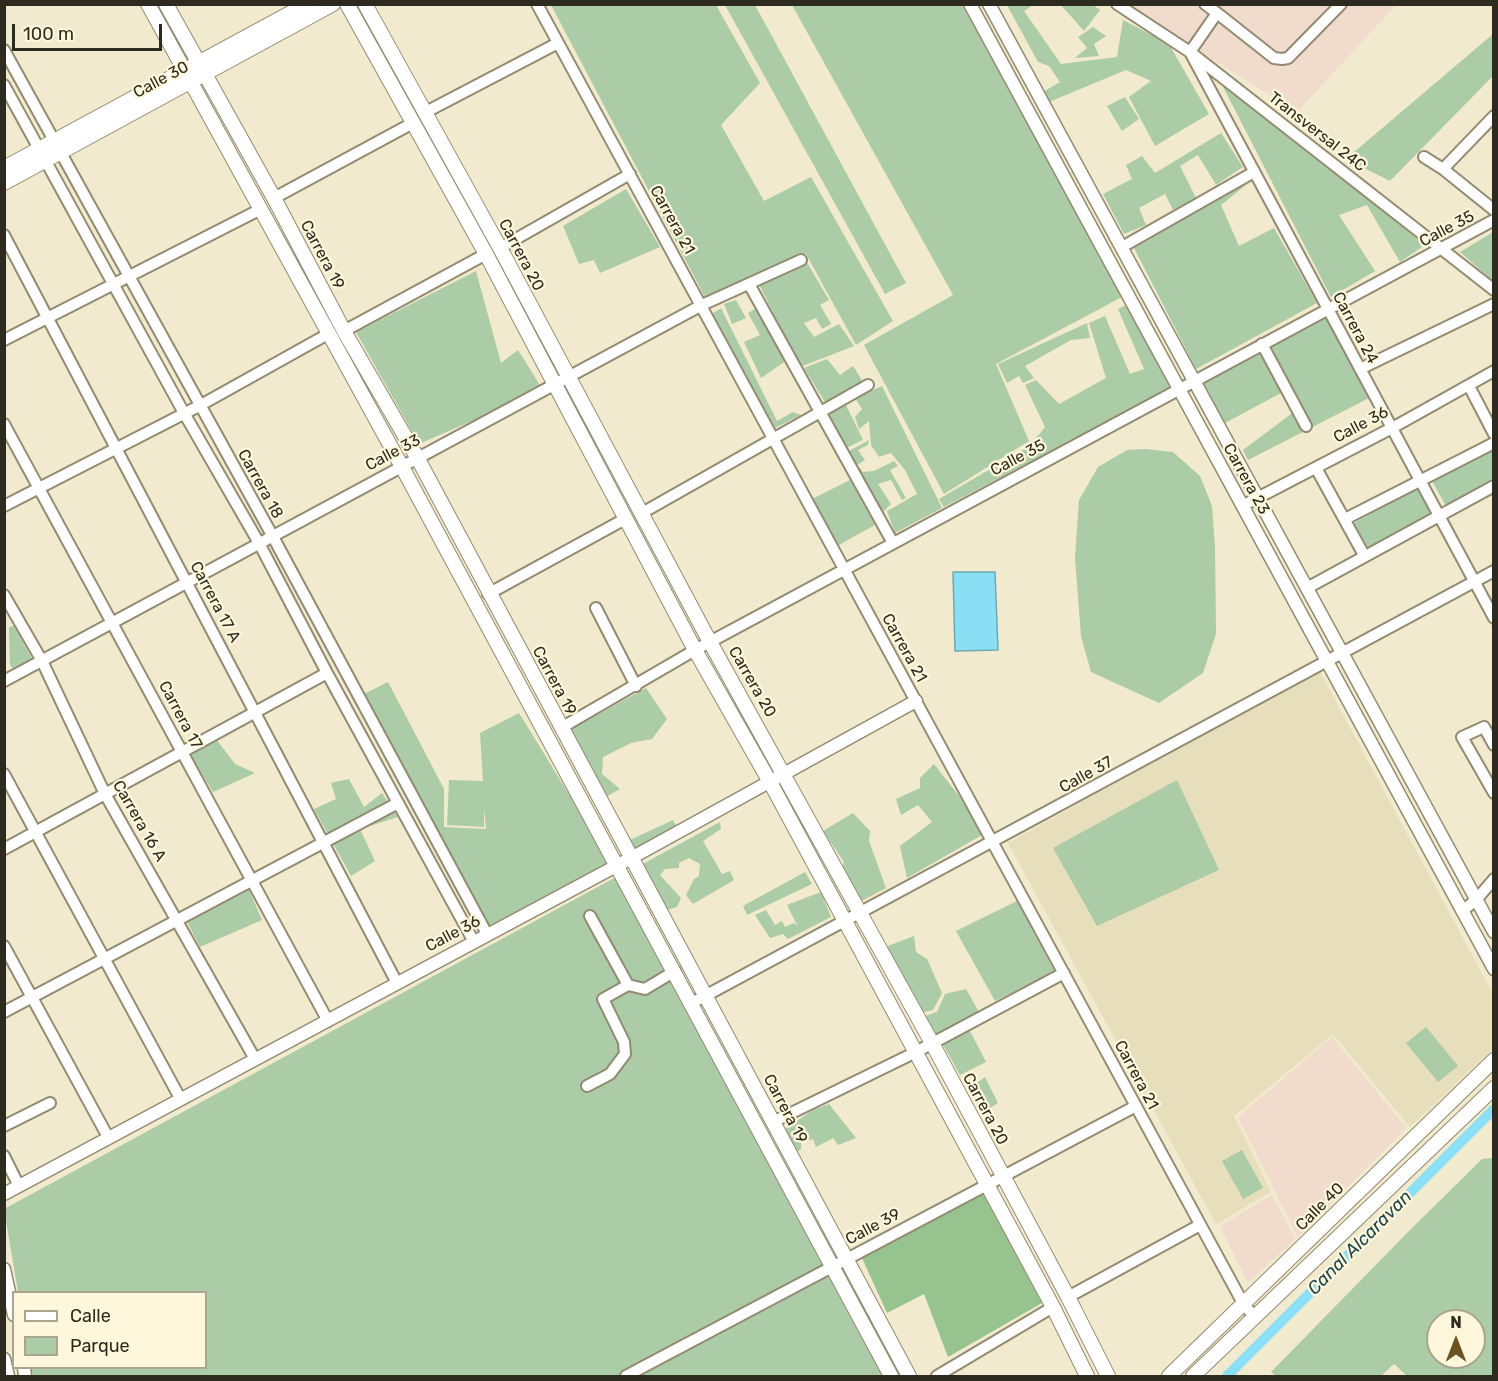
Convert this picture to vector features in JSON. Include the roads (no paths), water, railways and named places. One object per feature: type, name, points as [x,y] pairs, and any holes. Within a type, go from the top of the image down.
[{"type":"main road","name":"Carrera 19","points":[[148,4],[190,77],[675,971],[891,1377]]},
{"type":"main road","name":"Carrera 19","points":[[166,4],[274,198],[344,331],[417,457],[488,594],[633,857],[909,1377]]},
{"type":"main road","name":"Calle 30","points":[[203,70],[307,4]]},
{"type":"main road","name":"Calle 30","points":[[4,183],[57,147],[333,4]]},
{"type":"main road","name":"Carrera 20","points":[[347,4],[411,124],[486,254],[642,513],[710,642],[932,1043],[1068,1297],[1108,1377]]},
{"type":"main road","name":"Carrera 20","points":[[365,4],[500,248],[625,519],[987,1184],[1053,1307],[1087,1377]]},
{"type":"main road","name":"Calle 30","points":[[4,168],[43,155]]},
{"type":"main road","name":"Calle 40","points":[[1169,1377],[1494,1060]]},
{"type":"main road","name":"Calle 40","points":[[1193,1377],[1494,1088]]},
{"type":"street","name":"Carrera 21","points":[[537,4],[1200,1225],[1244,1305],[1255,1317]]},
{"type":"street","name":"Carrera 23","points":[[970,4],[1494,969]]},
{"type":"street","name":"Carrera 23","points":[[989,4],[1494,932]]},
{"type":"street","name":"Transversal 24C","points":[[1117,4],[1190,52],[1494,290]]},
{"type":"street","points":[[1205,4],[1274,57],[1282,59],[1288,58],[1341,4]]},
{"type":"street","points":[[1190,52],[1217,13]]},
{"type":"street","points":[[424,113],[558,43]]},
{"type":"street","name":"Carrera 18","points":[[4,50],[272,535],[487,934]]},
{"type":"street","name":"Carrera 24","points":[[1190,52],[1494,618]]},
{"type":"street","name":"Carrera 18","points":[[4,85],[184,413],[259,543],[327,673],[474,942]]},
{"type":"street","points":[[1443,169],[1494,116]]},
{"type":"street","points":[[274,198],[411,124]]},
{"type":"street","points":[[1424,158],[1443,169],[1489,207],[1494,194]]},
{"type":"street","points":[[1122,247],[1254,172]]},
{"type":"street","points":[[500,248],[630,174]]},
{"type":"street","points":[[4,340],[261,209]]},
{"type":"street","name":"Calle 35","points":[[561,728],[695,650],[1494,220]]},
{"type":"street","name":"Carrera 17 A","points":[[4,235],[397,983]]},
{"type":"street","points":[[344,331],[486,254]]},
{"type":"street","name":"Calle 33","points":[[4,681],[401,465],[562,382],[702,305],[801,260]]},
{"type":"street","points":[[749,284],[893,543]]},
{"type":"street","points":[[1360,369],[1494,304]]},
{"type":"street","points":[[4,506],[199,406],[328,334]]},
{"type":"street","points":[[1262,344],[1306,426]]},
{"type":"street","name":"Calle 36","points":[[1242,506],[1392,428],[1494,371]]},
{"type":"street","points":[[642,513],[868,385]]},
{"type":"street","points":[[1468,386],[1494,434]]},
{"type":"street","name":"Carrera 17","points":[[4,424],[328,1021]]},
{"type":"street","points":[[1345,519],[1494,443]]},
{"type":"street","points":[[1316,468],[1365,555]]},
{"type":"street","points":[[1307,588],[1494,486]]},
{"type":"street","points":[[488,594],[625,519]]},
{"type":"street","name":"Calle 37","points":[[692,1003],[1494,572]]},
{"type":"street","name":"Carrera 16 A","points":[[4,595],[42,661],[105,794],[255,1059]]},
{"type":"street","points":[[596,608],[636,686]]},
{"type":"street","points":[[4,849],[327,673]]},
{"type":"street","name":"Calle 36","points":[[4,1194],[633,857],[916,701]]},
{"type":"street","points":[[1494,745],[1484,727],[1462,737],[1494,793]]},
{"type":"street","points":[[4,774],[180,1098]]},
{"type":"street","points":[[4,1012],[398,803]]},
{"type":"street","points":[[1462,911],[1476,900],[1494,879]]},
{"type":"street","points":[[590,916],[628,985]]},
{"type":"street","points":[[4,946],[108,1137]]},
{"type":"street","points":[[587,1086],[610,1074],[625,1054],[624,1042],[603,999],[628,985],[645,989],[675,971]]},
{"type":"street","points":[[773,1122],[914,1053],[1064,973]]},
{"type":"street","points":[[4,1126],[50,1102]]},
{"type":"street","name":"Calle 39","points":[[626,1377],[831,1266],[1136,1106]]},
{"type":"street","points":[[4,1156],[19,1186]]},
{"type":"street","points":[[1068,1297],[1200,1225]]},
{"type":"street","points":[[4,1269],[12,1306]]},
{"type":"street","points":[[937,1377],[1053,1307]]},
{"type":"street","points":[[4,1359],[8,1377]]},
{"type":"water","points":[[953,572],[995,572],[998,650],[955,651]]},
{"type":"waterway","name":"Canal Alcaravan","points":[[1227,1376],[1494,1109]]}]
